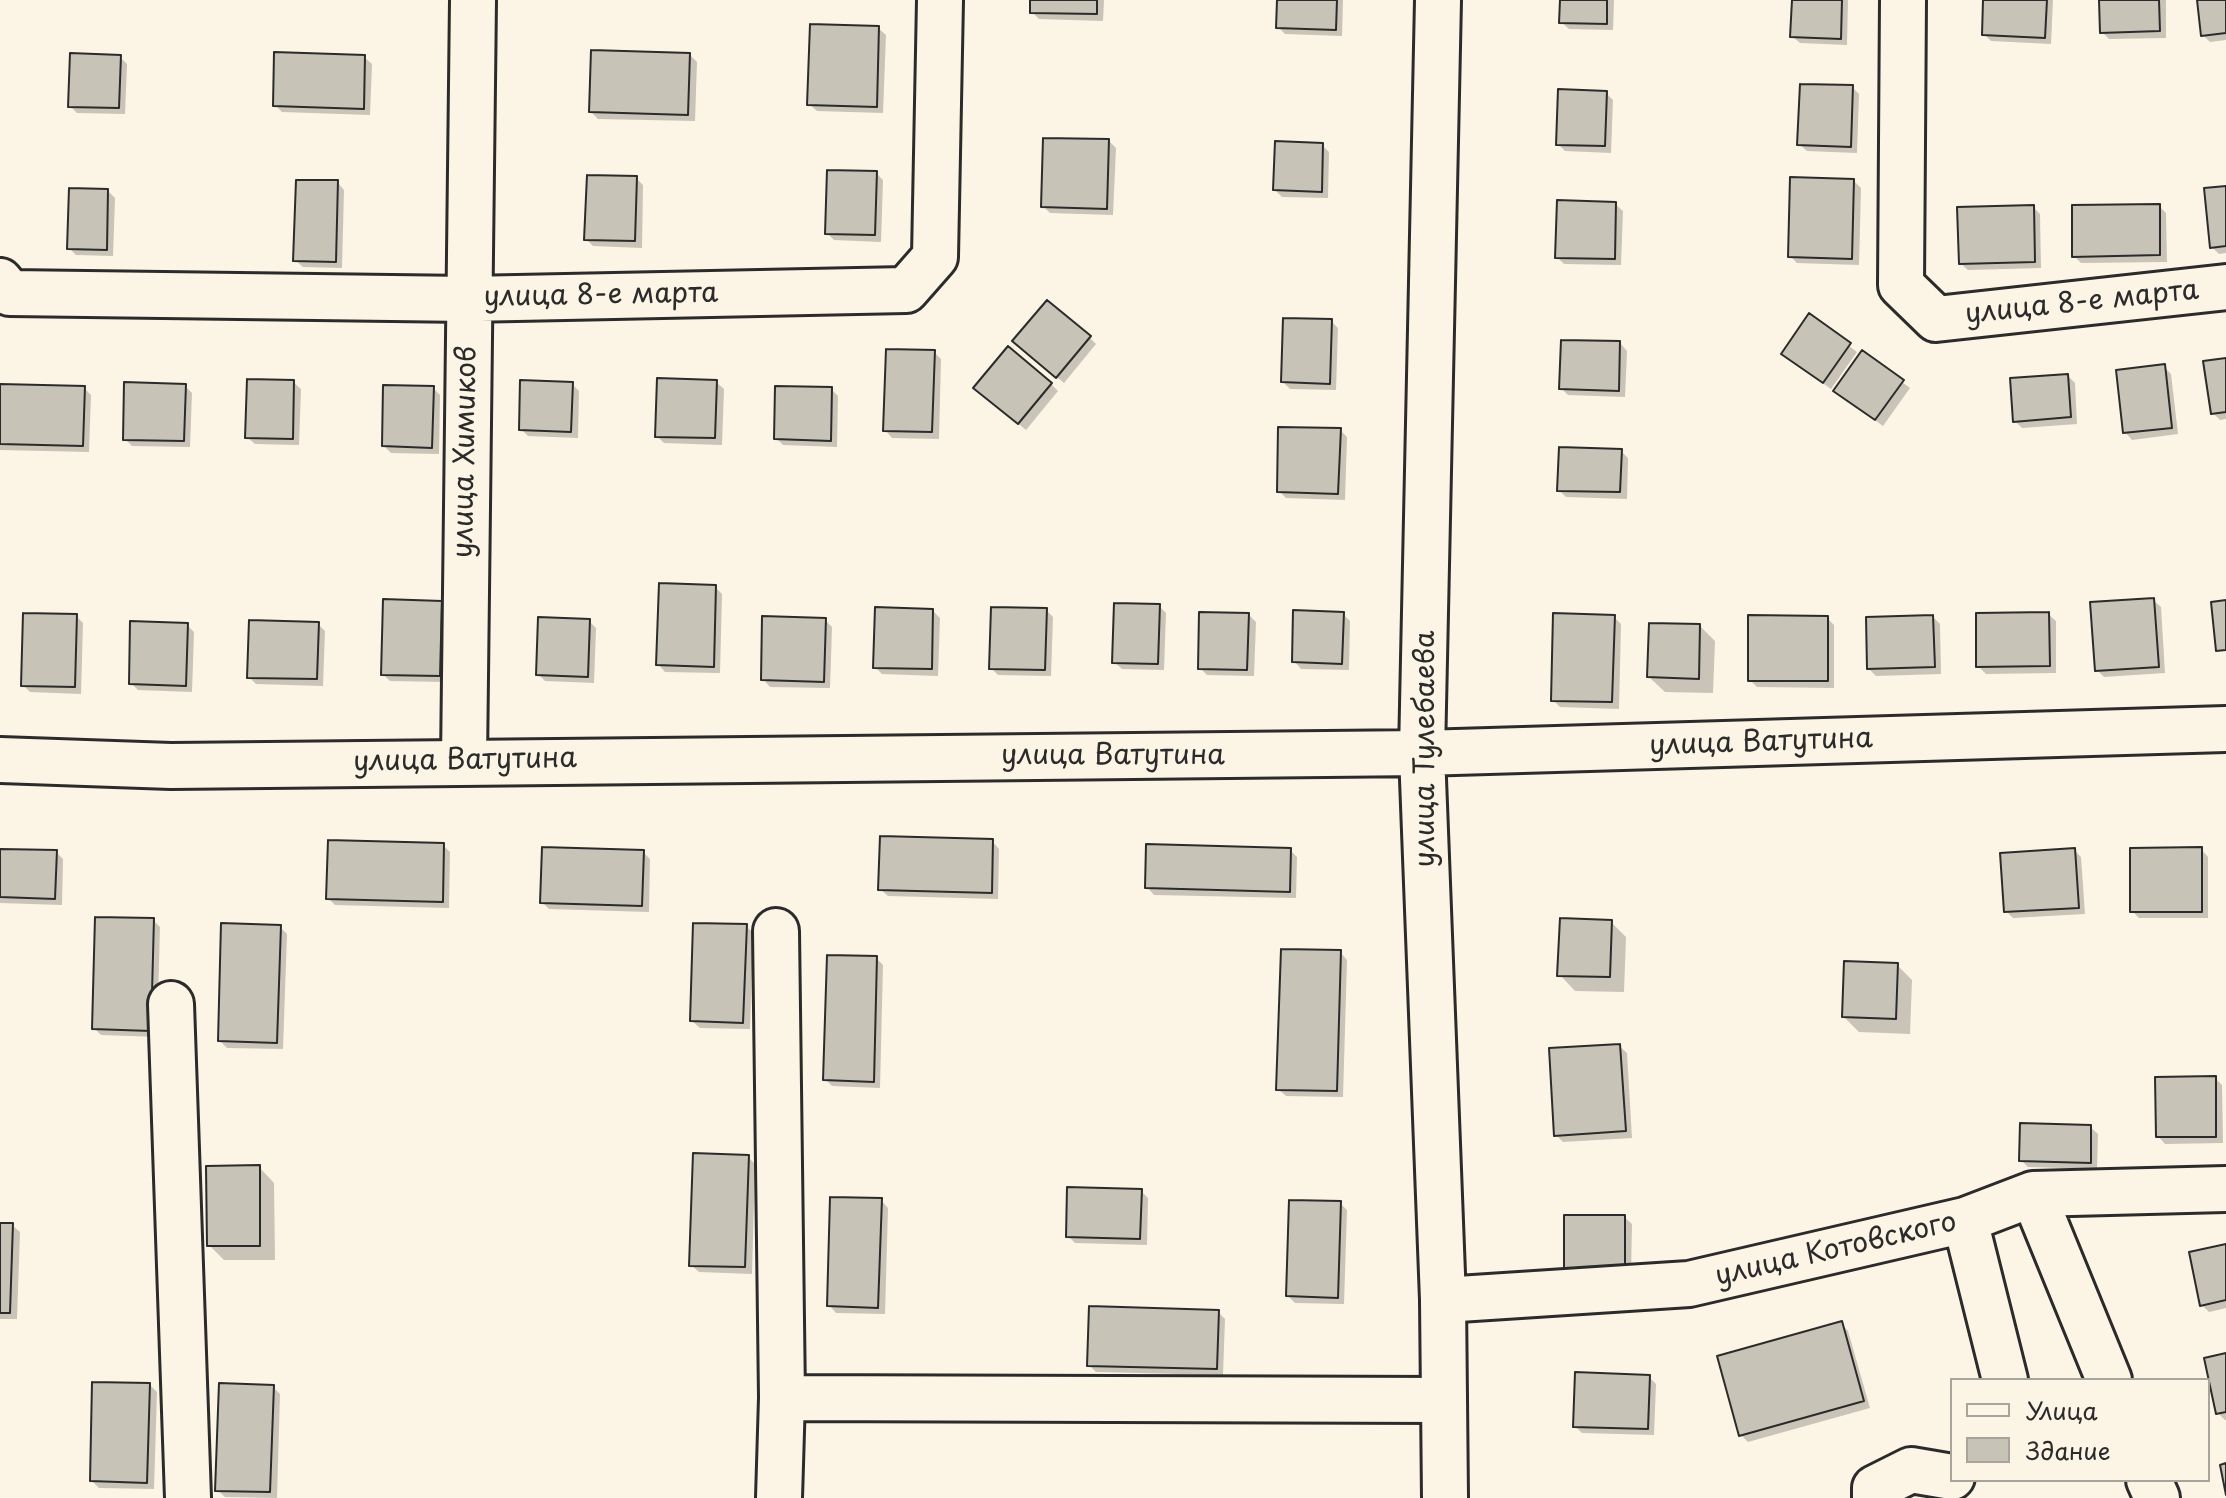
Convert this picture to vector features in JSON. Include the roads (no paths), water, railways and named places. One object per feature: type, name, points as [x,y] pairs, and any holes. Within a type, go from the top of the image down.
[{"type":"street","name":"улица Химиков","points":[[464,761],[473,0]]},
{"type":"street","name":"улица 8-е марта","points":[[0,281],[10,293],[468,299],[906,290],[935,257],[940,0]]},
{"type":"street","name":"улица Тулебаева","points":[[1438,0],[1422,753],[1443,1300],[1445,1498]]},
{"type":"street","name":"улица 8-е марта","points":[[1903,0],[1901,285],[1936,319],[2226,287]]},
{"type":"street","name":"улица Ватутина","points":[[0,760],[171,766],[1422,753],[2226,729]]},
{"type":"street","points":[[776,931],[782,1398],[779,1498]]},
{"type":"street","points":[[171,1004],[188,1498]]},
{"type":"street","name":"улица Котовского","points":[[1443,1300],[1689,1284],[1965,1220],[2033,1194],[2226,1189]]},
{"type":"street","points":[[2033,1194],[2108,1378]]},
{"type":"street","points":[[1965,1220],[2004,1378]]},
{"type":"street","points":[[782,1398],[1444,1400]]},
{"type":"street","points":[[1875,1498],[1875,1488],[1911,1470],[1950,1477]]}]
